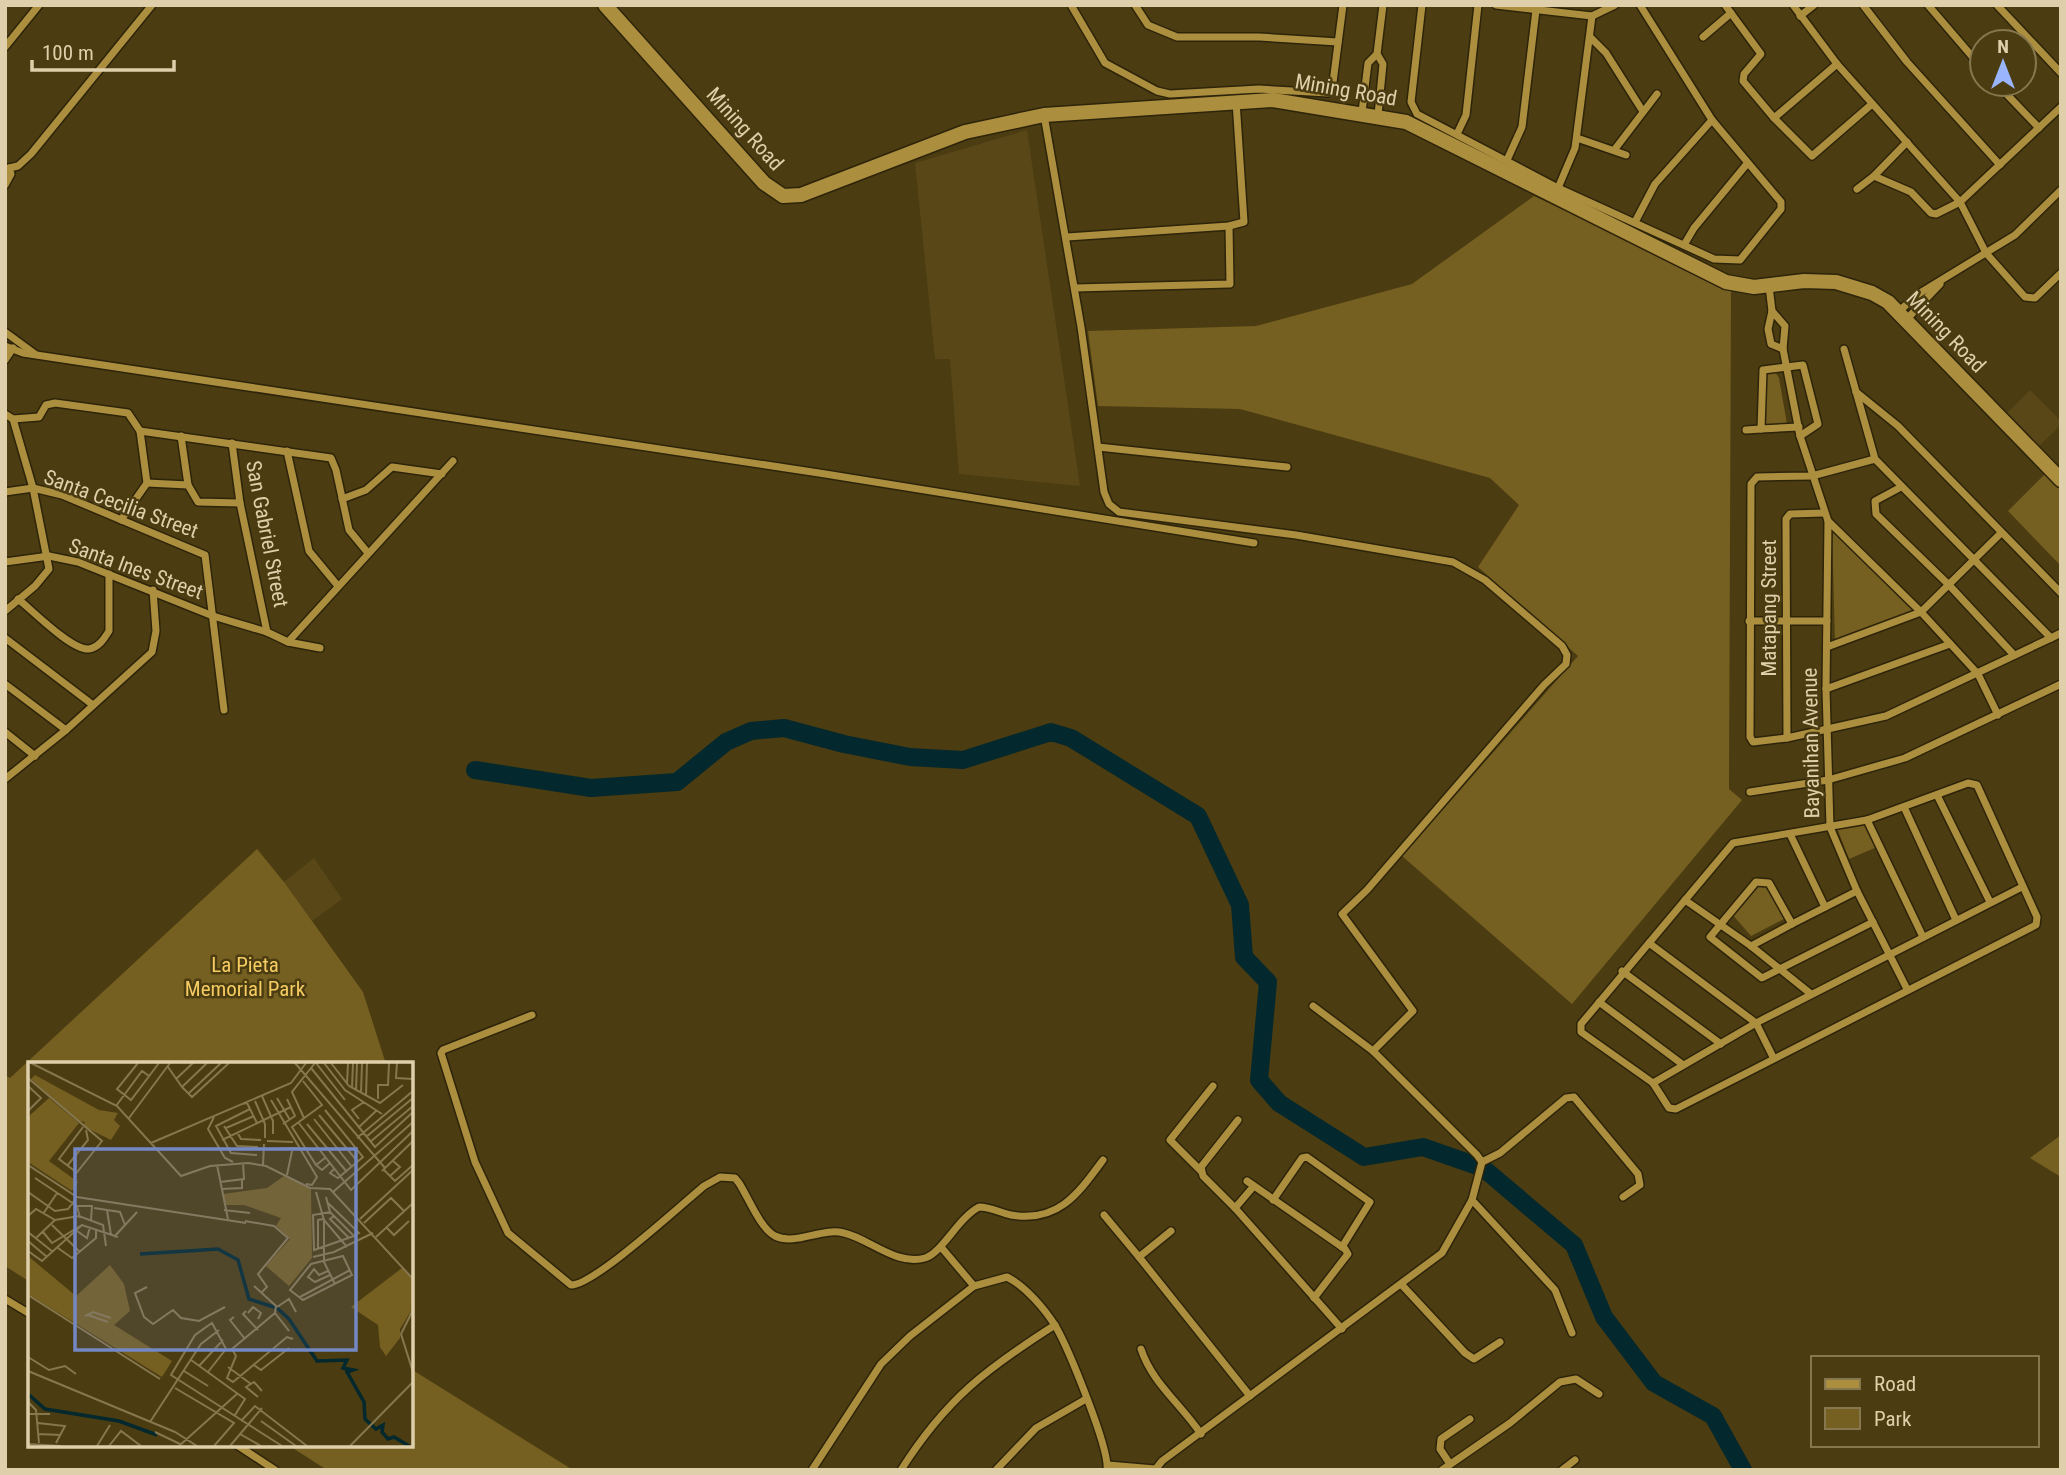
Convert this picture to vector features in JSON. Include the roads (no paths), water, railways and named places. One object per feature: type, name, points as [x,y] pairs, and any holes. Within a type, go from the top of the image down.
[{"type":"street","points":[[5,47],[39,5]]},
{"type":"street","points":[[5,185],[11,174],[7,167],[18,166],[31,154],[152,5]]},
{"type":"street","name":"Mining Road","points":[[605,5],[764,183],[783,195],[812,192],[965,132],[1044,115],[1273,100],[1378,115],[1421,128],[1712,276],[1738,285],[1836,282],[1872,293],[1903,315],[2061,480]]},
{"type":"street","points":[[1071,5],[1105,63],[1157,92],[1170,94],[1259,89],[1328,93],[1332,90],[1343,5]]},
{"type":"street","points":[[1135,5],[1148,25],[1177,37],[1259,37],[1338,43]]},
{"type":"street","points":[[1378,115],[1383,64],[1377,54],[1383,5]]},
{"type":"street","points":[[1422,5],[1412,109],[1559,188],[1714,259],[1740,260],[1745,257],[1782,205],[1746,165],[1712,120],[1640,5]]},
{"type":"street","points":[[1457,134],[1466,115],[1478,5]]},
{"type":"street","points":[[1496,5],[1592,16],[1615,5]]},
{"type":"street","points":[[1725,5],[1761,54],[1744,74],[1743,81],[1774,118],[1812,156],[1872,104]]},
{"type":"street","points":[[1793,5],[1837,64],[1960,202],[1986,253],[2030,299],[2035,298],[2061,273]]},
{"type":"street","points":[[1801,16],[1814,5]]},
{"type":"street","points":[[1863,5],[1907,62],[2000,165]]},
{"type":"street","points":[[1928,5],[1968,52]]},
{"type":"street","points":[[1997,5],[2061,73]]},
{"type":"street","points":[[1507,160],[1522,127],[1536,10]]},
{"type":"street","points":[[1703,37],[1731,13]]},
{"type":"street","points":[[1559,188],[1577,138],[1592,16]]},
{"type":"street","points":[[1590,37],[1606,53],[1642,110]]},
{"type":"street","points":[[1362,112],[1368,63],[1377,54]]},
{"type":"street","points":[[1774,118],[1837,64]]},
{"type":"street","points":[[1365,88],[1381,90]]},
{"type":"street","points":[[1615,149],[1642,110],[1657,94]]},
{"type":"street","points":[[2010,98],[2039,128]]},
{"type":"street","points":[[1067,237],[1229,226],[1244,222],[1236,101]]},
{"type":"street","points":[[1874,176],[1911,192],[1933,214],[1960,202],[2061,107]]},
{"type":"street","points":[[1044,115],[1067,237],[1104,492],[1109,504],[1119,512],[1296,535],[1463,565],[1562,646],[1567,655],[1566,664],[1544,685],[1367,890],[1342,914],[1413,1010],[1373,1051]]},
{"type":"street","points":[[1634,222],[1655,184],[1712,120]]},
{"type":"street","points":[[1577,138],[1626,155]]},
{"type":"street","points":[[1857,189],[1874,176],[1907,142]]},
{"type":"street","points":[[1684,245],[1746,165]]},
{"type":"street","points":[[1903,315],[1920,293],[2015,235],[2061,190]]},
{"type":"street","points":[[1075,288],[1230,284],[1229,226]]},
{"type":"street","points":[[1769,285],[1772,311],[1768,339],[1771,345],[1783,349]]},
{"type":"street","points":[[1772,311],[1785,326],[1783,349],[1798,427],[1826,517],[1921,612],[1978,674],[1998,715]]},
{"type":"street","points":[[5,332],[35,355]]},
{"type":"street","points":[[5,360],[8,348],[18,342]]},
{"type":"street","points":[[8,348],[35,355],[1254,543]]},
{"type":"street","points":[[1844,349],[1875,459],[2051,638]]},
{"type":"street","points":[[1761,429],[1761,371],[1803,365],[1818,424],[1800,436]]},
{"type":"street","points":[[1856,392],[1898,426],[2061,593]]},
{"type":"street","points":[[5,414],[13,419],[39,417],[46,405],[61,403],[128,413],[140,431],[147,483],[121,520]]},
{"type":"street","points":[[5,611],[49,569],[49,556],[33,488],[13,419]]},
{"type":"street","points":[[1746,430],[1798,427]]},
{"type":"street","points":[[140,431],[333,459],[349,530],[368,553]]},
{"type":"street","points":[[181,436],[188,485],[198,502],[240,503]]},
{"type":"street","name":"San Gabriel Street","points":[[232,443],[240,503],[267,632]]},
{"type":"street","points":[[1098,447],[1287,467]]},
{"type":"street","points":[[287,451],[309,551],[338,586]]},
{"type":"street","points":[[1875,459],[1812,476],[1752,479],[1749,621],[1750,737],[1753,742],[1787,738],[1886,716],[2061,633]]},
{"type":"street","points":[[288,642],[453,461]]},
{"type":"street","points":[[342,499],[366,489],[391,467],[442,474]]},
{"type":"street","points":[[147,483],[188,485]]},
{"type":"street","points":[[1901,487],[1875,501],[1876,514],[1949,584],[2014,655]]},
{"type":"street","name":"Santa Cecilia Street","points":[[5,492],[33,488],[62,495],[205,555],[213,616]]},
{"type":"street","points":[[1102,518],[1109,504]]},
{"type":"street","name":"Matapang Street","points":[[1787,738],[1787,516],[1826,517]]},
{"type":"street","name":"Bayanihan Avenue","points":[[1826,517],[1826,689],[1830,827],[1857,891],[1907,989]]},
{"type":"street","points":[[1827,646],[1921,612],[2001,533]]},
{"type":"street","name":"Santa Ines Street","points":[[5,562],[49,556],[78,562],[213,616],[267,632],[288,642],[320,648]]},
{"type":"street","points":[[18,599],[71,643],[88,649],[96,646],[109,631],[109,574]]},
{"type":"street","points":[[5,779],[66,730],[152,652],[156,631],[153,590]]},
{"type":"street","points":[[213,616],[225,710]]},
{"type":"street","points":[[1749,621],[1827,621]]},
{"type":"street","points":[[5,638],[93,705]]},
{"type":"street","points":[[1826,689],[1950,644]]},
{"type":"street","points":[[5,684],[66,730]]},
{"type":"street","points":[[1750,792],[1828,780],[1905,758],[2061,684]]},
{"type":"street","points":[[5,732],[35,756]]},
{"type":"street","points":[[1968,783],[1976,785],[2038,917],[2035,925],[1676,1109],[1669,1108],[1653,1083],[1581,1032],[1581,1024],[1622,971],[1733,843],[1867,820],[1968,783]]},
{"type":"street","points":[[1937,796],[1990,902]]},
{"type":"street","points":[[1904,807],[1956,920]]},
{"type":"street","points":[[1867,820],[1923,937]]},
{"type":"street","points":[[1790,834],[1825,907]]},
{"type":"street","points":[[1792,924],[1769,883],[1762,881],[1755,882],[1710,935],[1711,939],[1760,977],[1765,978],[1873,922]]},
{"type":"street","points":[[1653,1083],[1756,1023],[2022,887]]},
{"type":"street","points":[[1751,946],[1857,891]]},
{"type":"street","points":[[1685,900],[1751,946],[1811,994]]},
{"type":"street","points":[[1649,943],[1756,1023],[1773,1057]]},
{"type":"street","points":[[1622,971],[1721,1044]]},
{"type":"street","points":[[1599,1002],[1682,1064]]},
{"type":"street","points":[[1313,1006],[1373,1051],[1428,1104],[1480,1166]]},
{"type":"street","points":[[532,1015],[441,1053],[475,1162],[508,1233],[553,1273],[571,1284],[588,1280],[704,1186],[728,1177],[739,1183],[767,1229],[778,1237],[790,1239],[830,1232],[844,1233],[901,1257],[913,1259],[925,1258],[941,1247],[952,1230],[979,1207],[1012,1216],[1056,1212],[1066,1206],[1103,1160]]},
{"type":"street","points":[[1213,1086],[1170,1140],[1235,1208],[1342,1329]]},
{"type":"street","points":[[812,1470],[881,1364],[910,1336],[974,1286],[1007,1277],[1018,1283],[1055,1325],[1086,1399],[1107,1467],[1155,1470],[1162,1461],[1442,1253],[1472,1200],[1480,1166],[1500,1153],[1566,1098],[1574,1097],[1638,1174],[1640,1185],[1623,1197]]},
{"type":"street","points":[[1201,1172],[1202,1163],[1238,1120]]},
{"type":"street","points":[[1273,1200],[1302,1158],[1307,1157],[1370,1202],[1342,1247]]},
{"type":"street","points":[[1235,1208],[1250,1184],[1342,1247],[1348,1254],[1314,1298]]},
{"type":"street","points":[[1472,1200],[1555,1290],[1572,1333]]},
{"type":"street","points":[[1104,1214],[1250,1396]]},
{"type":"street","points":[[1139,1257],[1171,1231]]},
{"type":"street","points":[[941,1247],[974,1286]]},
{"type":"street","points":[[1401,1284],[1465,1353],[1474,1359],[1500,1342]]},
{"type":"street","points":[[5,1299],[28,1313]]},
{"type":"street","points":[[901,1470],[925,1432],[964,1389],[998,1362],[1055,1325]]},
{"type":"street","points":[[1141,1349],[1146,1366],[1161,1387],[1184,1407],[1201,1434]]},
{"type":"street","points":[[1443,1470],[1510,1423],[1560,1382],[1576,1379],[1599,1394]]},
{"type":"street","points":[[996,1470],[1036,1428],[1086,1399]]},
{"type":"street","points":[[1450,1464],[1440,1449],[1441,1439],[1470,1419]]},
{"type":"street","points":[[240,1447],[275,1470]]},
{"type":"street","points":[[1562,1470],[1575,1460]]},
{"type":"waterway","points":[[475,770],[591,788],[677,782],[726,742],[751,731],[784,728],[844,744],[910,757],[963,760],[1051,732],[1071,738],[1198,816],[1240,905],[1244,957],[1268,982],[1259,1080],[1279,1103],[1364,1157],[1423,1147],[1483,1168],[1574,1245],[1604,1317],[1654,1383],[1713,1416],[1743,1470]]},
{"type":"park label","name":"La Pieta Memorial Park","points":[[245,977]]}]
